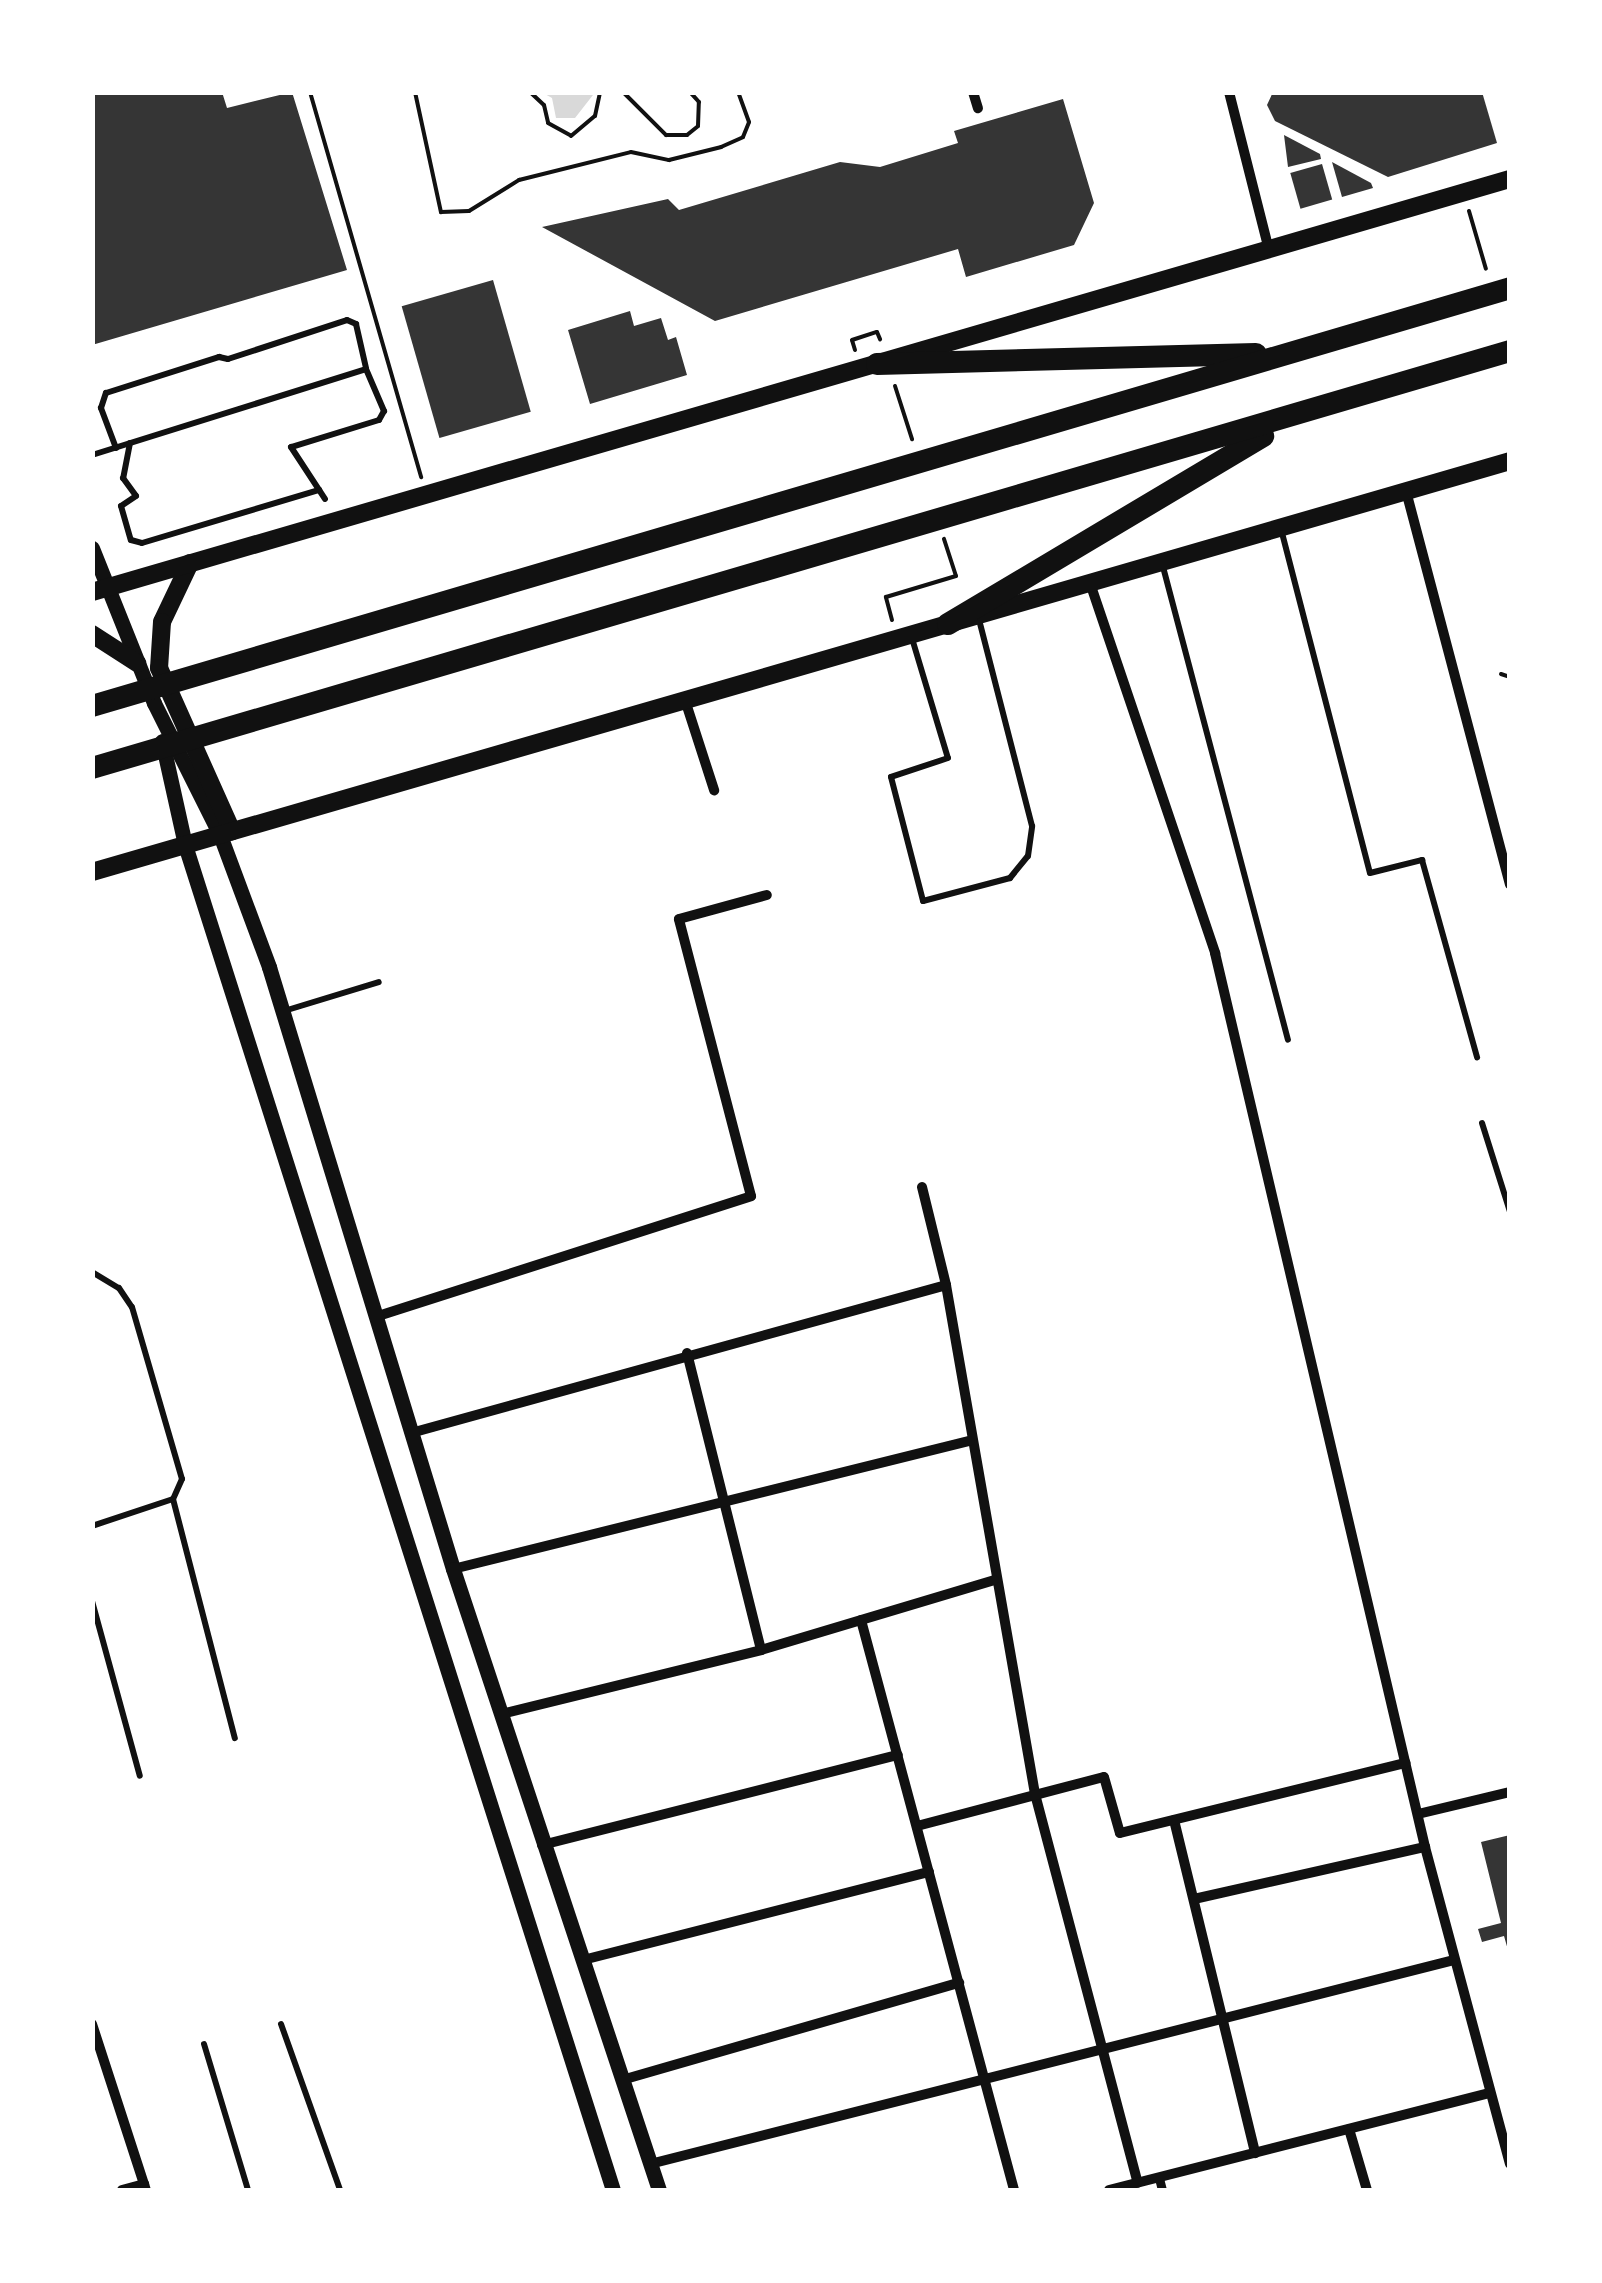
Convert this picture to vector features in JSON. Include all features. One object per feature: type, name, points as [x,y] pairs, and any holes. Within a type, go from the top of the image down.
[{"type":"highway","points":[[92,706],[1284,354],[1499,284]]},
{"type":"highway","points":[[92,768],[1510,351]]},
{"type":"highway","points":[[877,364],[1284,354]]},
{"type":"highway","points":[[948,624],[1306,413]]},
{"type":"main road","points":[[98,590],[1510,179]]},
{"type":"main road","points":[[92,872],[1510,461]]},
{"type":"main road","points":[[190,563],[162,622],[159,668],[226,833]]},
{"type":"main road","points":[[92,634],[137,663]]},
{"type":"street","points":[[973,92],[978,108]]},
{"type":"street","points":[[1229,92],[1270,250]]},
{"type":"street","points":[[1406,492],[1510,884]]},
{"type":"street","points":[[92,548],[98,590],[154,703],[226,833],[453,1569],[659,2190]]},
{"type":"street","points":[[1090,583],[1215,954],[1425,1847],[1510,2164]]},
{"type":"street","points":[[685,700],[714,790]]},
{"type":"street","points":[[154,703],[185,845],[613,2190]]},
{"type":"street","points":[[375,1317],[751,1196],[679,919],[767,895]]},
{"type":"street","points":[[922,1187],[946,1284],[994,1580],[1035,1794],[1138,2183]]},
{"type":"street","points":[[411,1433],[687,1353],[946,1284]]},
{"type":"street","points":[[687,1353],[761,1650]]},
{"type":"street","points":[[453,1569],[970,1441]]},
{"type":"street","points":[[501,1714],[761,1650],[994,1580]]},
{"type":"street","points":[[861,1620],[1014,2190]]},
{"type":"street","points":[[542,1845],[898,1755]]},
{"type":"street","points":[[917,1826],[1104,1777],[1120,1834],[1406,1762]]},
{"type":"street","points":[[1418,1814],[1510,1792]]},
{"type":"street","points":[[1174,1820],[1226,2017],[1255,2153]]},
{"type":"street","points":[[1194,1899],[1425,1847]]},
{"type":"street","points":[[582,1960],[929,1872]]},
{"type":"street","points":[[650,2164],[1454,1960]]},
{"type":"street","points":[[622,2080],[958,1983]]},
{"type":"street","points":[[92,2024],[98,2063],[145,2187],[122,2190]]},
{"type":"street","points":[[1109,2190],[1489,2093]]},
{"type":"street","points":[[1350,2129],[1368,2190]]},
{"type":"street","points":[[1158,2178],[1162,2190]]},
{"type":"lane","points":[[92,398],[348,320],[356,324],[366,368],[384,411],[379,420],[291,448],[325,499]]},
{"type":"lane","points":[[92,455],[366,368]]},
{"type":"lane","points":[[106,393],[101,408],[116,448]]},
{"type":"lane","points":[[130,443],[123,478],[136,496],[121,506],[131,540],[142,543],[318,490]]},
{"type":"lane","points":[[1281,528],[1370,873],[1422,860],[1477,1057]]},
{"type":"lane","points":[[1162,562],[1288,1040]]},
{"type":"lane","points":[[904,636],[948,758],[891,777],[923,901],[1010,878],[1028,856],[1032,826],[978,615]]},
{"type":"lane","points":[[282,1012],[379,982]]},
{"type":"lane","points":[[1482,1123],[1510,1212]]},
{"type":"lane","points":[[92,1272],[120,1288],[132,1307],[180,1462],[180,1490],[172,1499],[92,1526]]},
{"type":"lane","points":[[172,1499],[235,1738]]},
{"type":"lane","points":[[92,1602],[140,1776]]},
{"type":"lane","points":[[280,2024],[340,2190]]},
{"type":"lane","points":[[204,2044],[248,2190]]},
{"type":"path","points":[[310,92],[426,495]]},
{"type":"path","points":[[415,92],[441,212],[469,211],[519,180],[631,152],[670,160],[722,147],[744,137],[749,122],[738,92]]},
{"type":"path","points":[[530,92],[544,106],[548,122],[571,136],[595,116],[600,92]]},
{"type":"path","points":[[623,92],[666,135],[687,135],[698,126],[699,102],[690,92]]},
{"type":"path","points":[[1464,194],[1499,284]]},
{"type":"path","points":[[904,636],[886,597],[956,576]]},
{"type":"path","points":[[1501,674],[1510,677]]},
{"type":"shaded area","points":[[543,93],[593,95],[575,118],[556,118],[552,98]]},
{"type":"building","points":[[92,92],[222,92],[227,108],[292,92],[347,270],[92,345]]},
{"type":"building","points":[[1273,92],[1482,92],[1497,143],[1388,177],[1275,121],[1267,105]]},
{"type":"building","points":[[1063,99],[1094,203],[1074,245],[966,277],[958,249],[715,321],[542,227],[668,199],[679,210],[840,162],[880,167],[958,143],[954,131]]},
{"type":"building","points":[[1284,135],[1320,154],[1321,159],[1288,167]]},
{"type":"building","points":[[1332,162],[1371,183],[1373,188],[1342,197]]},
{"type":"building","points":[[1322,164],[1332,200],[1300,209],[1290,173]]},
{"type":"building","points":[[493,280],[531,412],[439,438],[402,306]]},
{"type":"building","points":[[630,311],[634,326],[661,318],[668,340],[676,337],[687,375],[590,404],[568,330]]},
{"type":"building","points":[[1510,1835],[1508,1950],[1504,1936],[1482,1942],[1478,1929],[1501,1923],[1481,1842]]}]
